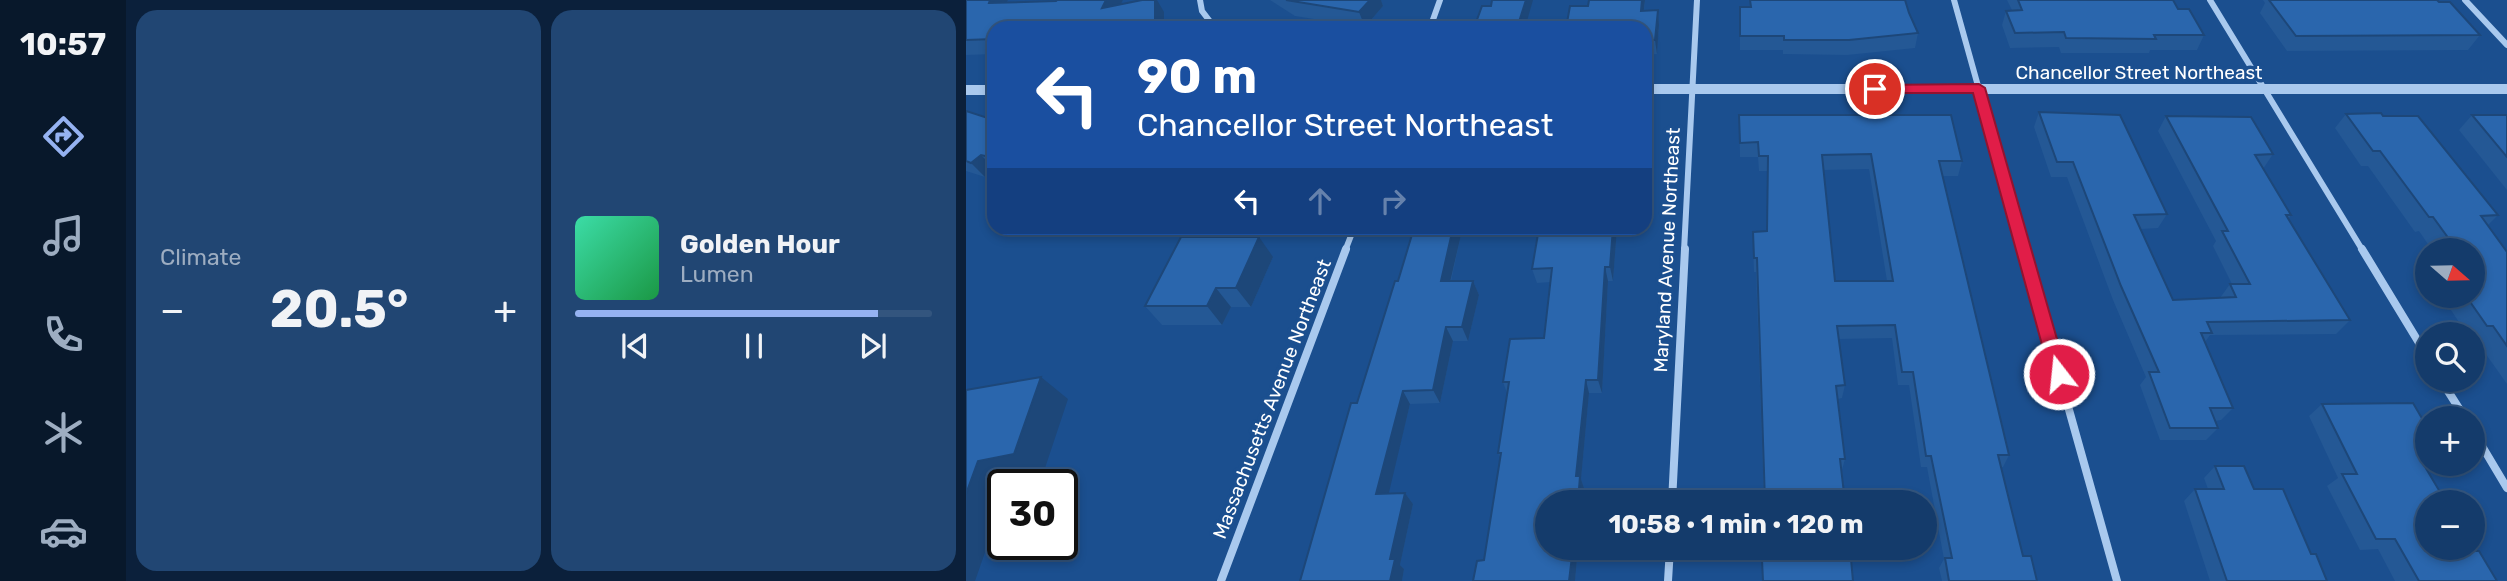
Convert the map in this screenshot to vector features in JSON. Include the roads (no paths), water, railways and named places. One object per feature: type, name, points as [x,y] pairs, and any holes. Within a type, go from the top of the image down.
[{"type":"street","points":[[1200,0],[1202,11],[1210,21]]},
{"type":"street","points":[[1432,21],[1440,0]]},
{"type":"street","name":"Maryland Avenue Northeast","points":[[1673,490],[1697,0]]},
{"type":"street","points":[[1954,0],[2118,581]]},
{"type":"street","points":[[2210,0],[2415,336]]},
{"type":"street","points":[[2465,0],[2507,45]]},
{"type":"street","name":"Chancellor Street Northeast","points":[[1652,89],[2507,89]]},
{"type":"street","points":[[966,90],[987,90]]},
{"type":"street","name":"Massachusetts Avenue Northeast","points":[[1221,581],[1350,235]]},
{"type":"street","points":[[2485,451],[2507,488]]},
{"type":"street","points":[[1668,581],[1669,560]]}]
